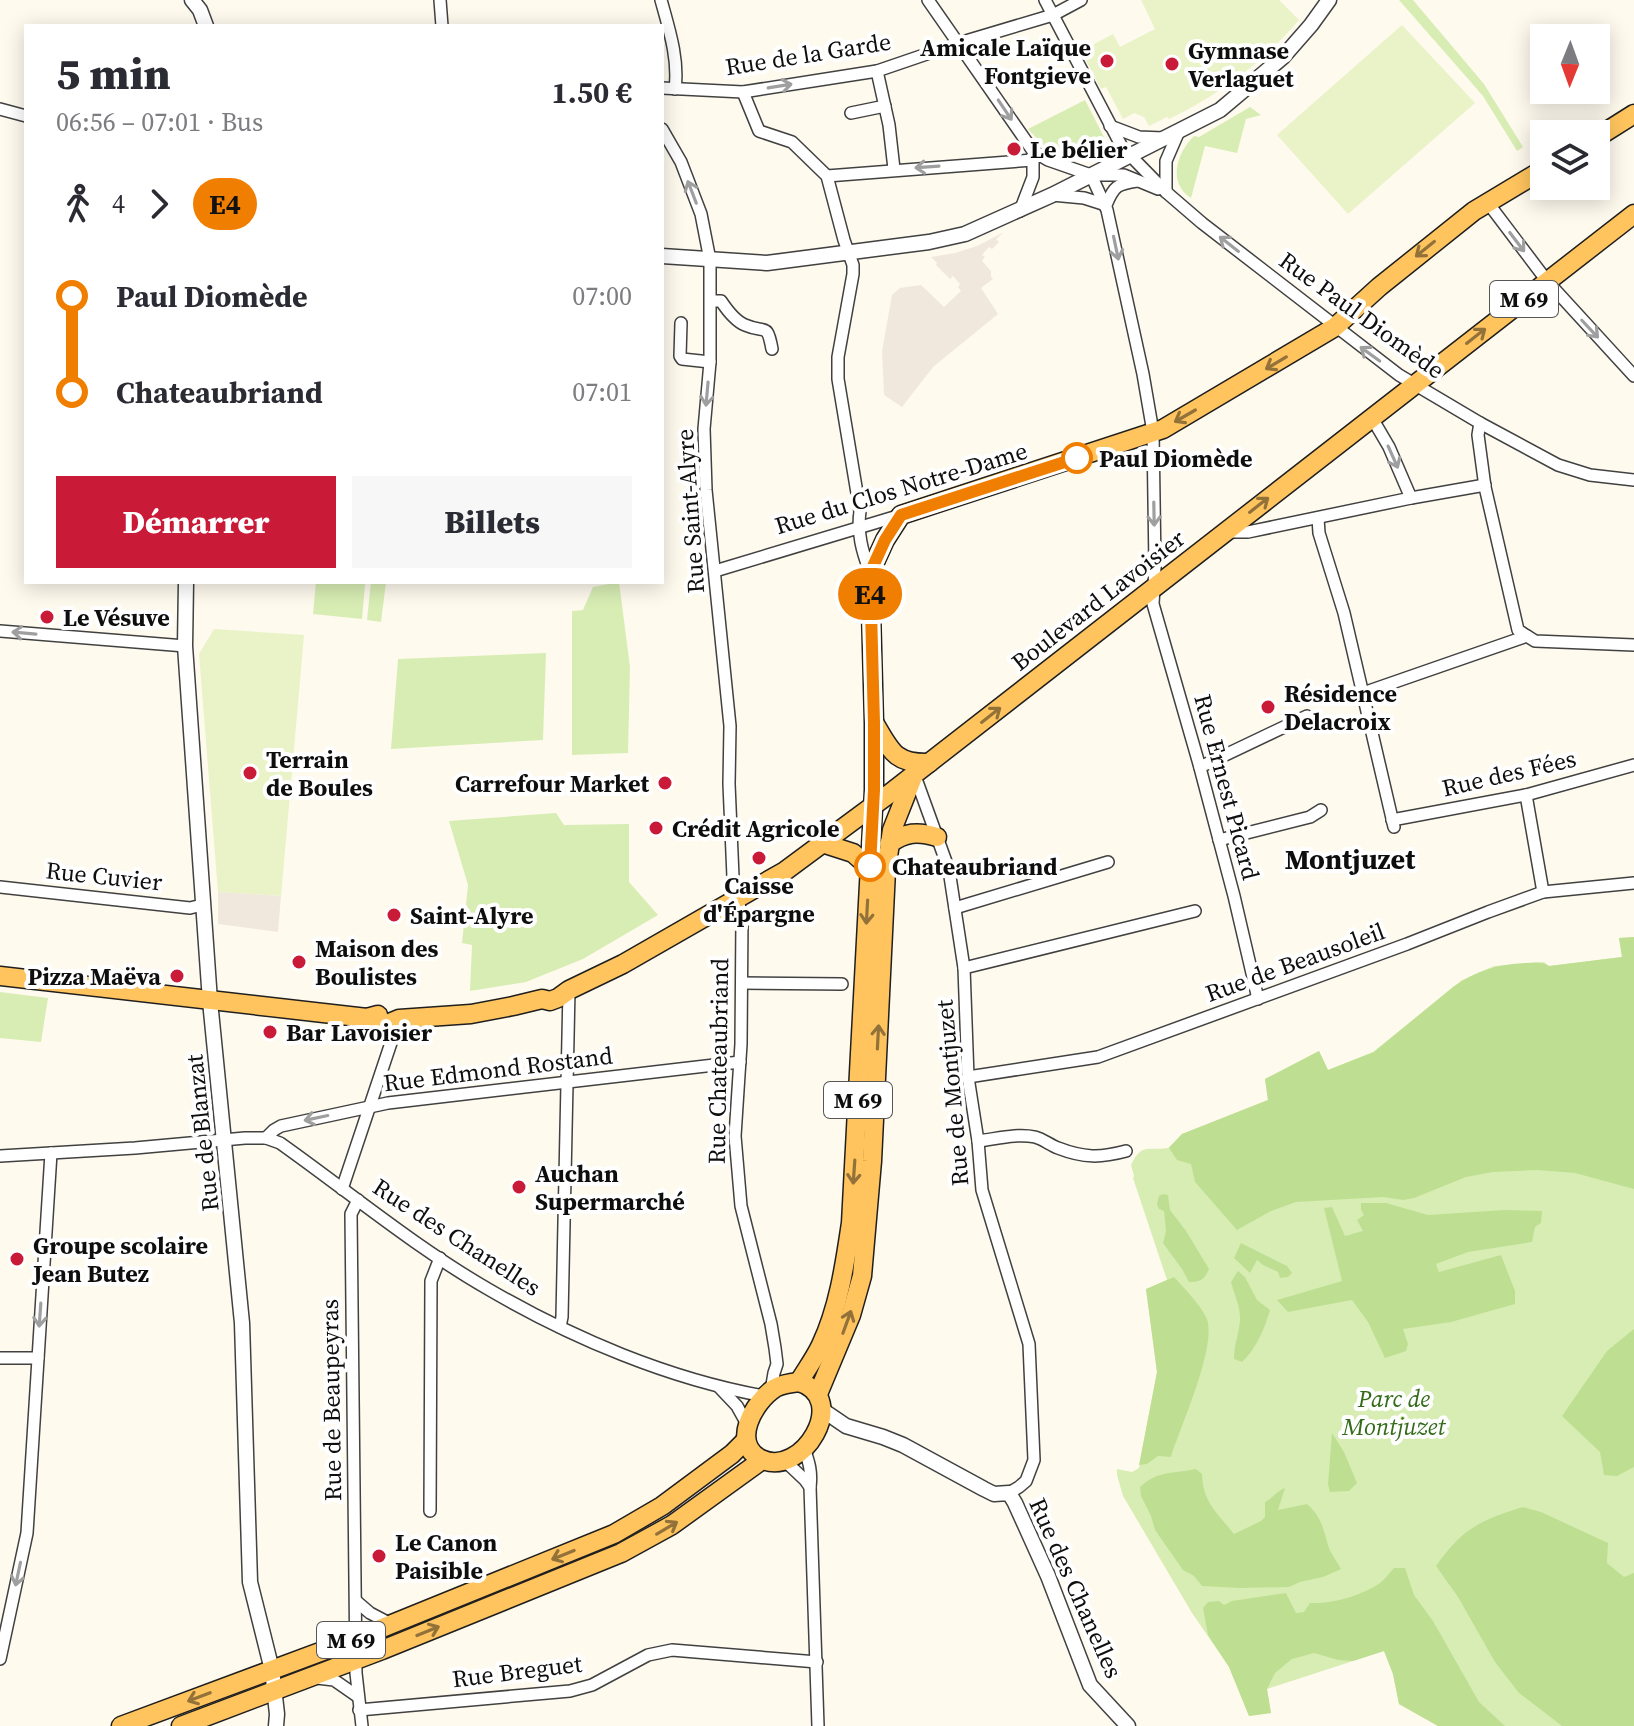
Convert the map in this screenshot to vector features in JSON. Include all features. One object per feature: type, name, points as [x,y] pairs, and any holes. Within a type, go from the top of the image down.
[{"type":"main road","points":[[1610,129],[1634,114]]},
{"type":"main road","name":"Rue du Clos Notre-Dame","points":[[901,515],[1163,429],[1335,327],[1474,211],[1530,178]]},
{"type":"main road","name":"Boulevard Lavoisier","points":[[0,976],[367,1018],[389,1013],[399,1019],[471,1014],[558,998],[785,871],[825,844],[1634,214]]},
{"type":"main road","name":"M 69","points":[[781,1388],[821,1345],[845,1269],[851,1223],[873,806],[870,573],[901,515]]},
{"type":"main road","points":[[874,723],[895,755],[922,769]]},
{"type":"main road","name":"M 69","points":[[820,1402],[862,1276],[872,1161],[889,844],[892,830],[922,769]]},
{"type":"main road","points":[[889,844],[902,835],[914,832],[937,837]]},
{"type":"main road","points":[[825,844],[853,853],[870,868]]},
{"type":"main road","points":[[810,1387],[820,1402],[819,1425],[809,1442],[786,1462],[762,1460],[751,1451],[747,1432],[781,1388],[810,1387]]},
{"type":"main road","name":"M 69","points":[[181,1726],[355,1639],[614,1534],[662,1506],[732,1454],[747,1432]]},
{"type":"main road","name":"M 69","points":[[121,1726],[273,1680],[309,1677],[621,1553],[672,1525],[762,1460]]},
{"type":"street","points":[[192,0],[205,24]]},
{"type":"street","points":[[440,0],[442,24]]},
{"type":"street","points":[[661,0],[672,40],[677,75],[668,89]]},
{"type":"street","points":[[928,0],[1033,155],[1033,177],[1020,211]]},
{"type":"street","name":"Rue Paul Diomède","points":[[1045,0],[1109,125],[1129,156],[1213,231],[1399,375],[1480,423],[1539,457],[1574,472],[1634,480]]},
{"type":"street","name":"Rue de la Garde","points":[[668,89],[743,92],[877,71],[1053,15],[1081,0]]},
{"type":"street","points":[[664,256],[767,263],[929,242],[965,234],[1020,211],[1220,110],[1283,57],[1329,0]]},
{"type":"street","points":[[877,71],[894,169]]},
{"type":"street","points":[[743,92],[759,131],[792,142],[827,176],[853,265],[838,357],[838,379],[860,511],[858,528],[870,573]]},
{"type":"street","points":[[851,113],[885,106]]},
{"type":"street","points":[[0,109],[24,115]]},
{"type":"street","points":[[1109,125],[1139,137],[1163,138]]},
{"type":"street","points":[[1166,192],[1166,161],[1179,131]]},
{"type":"street","name":"Rue Saint-Alyre","points":[[664,132],[681,162],[701,214],[710,260],[710,362],[704,429],[706,490],[730,726],[733,877],[738,898]]},
{"type":"street","points":[[827,176],[1033,155]]},
{"type":"street","name":"Rue Paul Diomède","points":[[1033,155],[1091,175],[1124,175],[1166,192]]},
{"type":"street","name":"Rue Ernest Picard","points":[[1091,175],[1106,205],[1153,432],[1153,604],[1200,767],[1258,999]]},
{"type":"street","points":[[1052,195],[1084,198],[1106,205],[1120,183],[1139,180]]},
{"type":"street","points":[[1488,203],[1547,281],[1634,376]]},
{"type":"street","points":[[711,301],[721,301],[743,325],[766,330],[772,349]]},
{"type":"street","points":[[681,323],[682,359],[710,362]]},
{"type":"street","points":[[1372,418],[1389,447],[1411,498]]},
{"type":"street","points":[[1480,423],[1478,435],[1485,485],[1518,630],[1535,641],[1634,645]]},
{"type":"street","points":[[1225,532],[1248,532],[1485,485]]},
{"type":"street","name":"Rue du Clos Notre-Dame","points":[[715,571],[901,515]]},
{"type":"street","points":[[1318,518],[1319,533],[1344,613],[1363,693],[1527,636]]},
{"type":"street","name":"Rue de Blanzat","points":[[186,584],[185,646],[202,905],[242,1312],[250,1582],[273,1680],[276,1726]]},
{"type":"street","points":[[0,631],[185,646]]},
{"type":"street","name":"Rue des Fées","points":[[1363,693],[1393,824],[1526,795],[1634,765]]},
{"type":"street","points":[[1200,767],[1307,716]]},
{"type":"street","name":"Rue de Montjuzet","points":[[922,769],[937,837],[949,870],[964,968],[968,1077],[982,1190],[1026,1329],[1031,1360],[1034,1460],[1026,1481],[1009,1493]]},
{"type":"street","points":[[1526,795],[1543,892]]},
{"type":"street","points":[[1219,840],[1310,817],[1321,810]]},
{"type":"street","points":[[955,908],[1108,862]]},
{"type":"street","name":"Rue de Beausoleil","points":[[968,1077],[1098,1057],[1543,892],[1634,883]]},
{"type":"street","name":"Rue Cuvier","points":[[0,887],[181,908],[202,905]]},
{"type":"street","name":"Rue Chateaubriand","points":[[738,898],[742,918],[742,983],[735,1136],[741,1206],[771,1324],[781,1388]]},
{"type":"street","points":[[964,968],[1195,911]]},
{"type":"street","points":[[742,983],[842,984]]},
{"type":"street","points":[[560,1327],[569,990]]},
{"type":"street","points":[[342,1189],[399,1019]]},
{"type":"street","name":"Rue Edmond Rostand","points":[[266,1138],[281,1126],[370,1106],[740,1062]]},
{"type":"street","points":[[978,1141],[1038,1137],[1056,1147],[1094,1157],[1126,1151]]},
{"type":"street","points":[[0,1156],[266,1138]]},
{"type":"street","name":"Rue des Chanelles","points":[[266,1138],[280,1143],[488,1289],[560,1327],[718,1387],[781,1388]]},
{"type":"street","points":[[0,1659],[27,1533],[51,1153]]},
{"type":"street","name":"Rue de Beaupeyras","points":[[358,1200],[351,1214],[355,1639],[357,1696],[362,1726]]},
{"type":"street","points":[[430,1511],[431,1281],[440,1258]]},
{"type":"street","points":[[0,1358],[38,1358]]},
{"type":"street","name":"Rue Chateaubriand","points":[[777,1364],[774,1373],[781,1388]]},
{"type":"street","points":[[718,1387],[737,1406],[747,1432]]},
{"type":"street","name":"Rue des Chanelles","points":[[820,1402],[846,1426],[893,1441],[994,1494],[1009,1493],[1048,1576],[1090,1685],[1128,1726]]},
{"type":"street","points":[[818,1726],[809,1442],[846,1426]]},
{"type":"street","points":[[786,1462],[810,1487]]},
{"type":"street","points":[[356,1601],[391,1624]]},
{"type":"street","name":"Rue Breguet","points":[[359,1710],[570,1691],[592,1685],[648,1655],[672,1650],[817,1662]]},
{"type":"street","points":[[309,1677],[334,1680],[357,1696]]},
{"type":"green space","name":"Gymnase Verlaguet","points":[[1141,0],[1279,0],[1299,20],[1255,64],[1222,88],[1187,110],[1149,126],[1144,117],[1134,113],[1123,119],[1106,87],[1101,89],[1081,51],[1113,34],[1120,47],[1155,29]]},
{"type":"green space","points":[[1399,0],[1413,0],[1484,84],[1523,147],[1517,151],[1483,96]]},
{"type":"green space","points":[[1402,25],[1475,103],[1348,214],[1277,135]]},
{"type":"green space","points":[[1085,100],[1106,147],[1084,159],[1056,153],[1028,129]]},
{"type":"green space","points":[[1250,107],[1261,115],[1246,119],[1237,153],[1205,146],[1191,198],[1184,192],[1177,176],[1183,150],[1194,136],[1199,137]]},
{"type":"green space","points":[[316,584],[365,584],[362,619],[313,614]]},
{"type":"green space","points":[[371,584],[386,584],[381,622],[367,620]]},
{"type":"green space","points":[[619,584],[630,667],[628,753],[572,755],[572,611],[583,610],[593,587]]},
{"type":"green space","name":"Terrain de Boules","points":[[214,629],[304,635],[281,896],[218,892],[199,654]]},
{"type":"green space","points":[[546,653],[543,740],[391,749],[398,659]]},
{"type":"green space","points":[[556,813],[564,825],[629,824],[629,882],[658,915],[583,959],[526,982],[470,991],[472,945],[462,943],[468,885],[449,821]]},
{"type":"green space","name":"Parc de Montjuzet","points":[[1634,937],[1634,1726],[1438,1726],[1399,1704],[1384,1651],[1267,1689],[1271,1713],[1249,1716],[1229,1667],[1192,1613],[1123,1496],[1117,1475],[1117,1469],[1132,1472],[1139,1468],[1157,1372],[1146,1289],[1167,1280],[1131,1165],[1142,1150],[1168,1148],[1182,1134],[1268,1100],[1265,1079],[1319,1051],[1328,1070],[1373,1052],[1462,980],[1494,966],[1544,962],[1549,966],[1622,957],[1619,938]]},
{"type":"green space","points":[[1634,937],[1634,1189],[1575,1173],[1537,1170],[1493,1172],[1466,1177],[1403,1200],[1383,1197],[1296,1202],[1271,1211],[1237,1230],[1195,1182],[1191,1164],[1177,1160],[1169,1148],[1182,1134],[1268,1100],[1265,1079],[1319,1051],[1328,1070],[1374,1052],[1453,987],[1478,973],[1515,964],[1543,963],[1549,966],[1622,957],[1619,938]]},
{"type":"green space","points":[[0,992],[48,998],[41,1042],[0,1038]]},
{"type":"green space","points":[[1168,1195],[1170,1210],[1209,1269],[1199,1281],[1189,1282],[1163,1243],[1166,1231],[1164,1211],[1157,1204],[1159,1196]]},
{"type":"green space","points":[[1361,1203],[1386,1203],[1428,1215],[1542,1211],[1541,1223],[1535,1227],[1532,1242],[1468,1252],[1436,1264],[1439,1272],[1501,1255],[1515,1291],[1515,1304],[1451,1322],[1403,1329],[1408,1344],[1406,1351],[1385,1358],[1368,1322],[1352,1300],[1288,1312],[1277,1300],[1342,1281],[1324,1208],[1332,1207],[1345,1236],[1363,1231],[1357,1220],[1364,1215]]},
{"type":"green space","points":[[1241,1243],[1287,1266],[1292,1273],[1280,1278],[1278,1272],[1257,1260],[1250,1273],[1234,1258]]},
{"type":"green space","points":[[1238,1271],[1245,1277],[1257,1300],[1270,1310],[1252,1351],[1242,1362],[1234,1359],[1240,1315],[1231,1282]]},
{"type":"green space","points":[[1174,1277],[1206,1317],[1209,1329],[1207,1346],[1197,1386],[1171,1457],[1158,1456],[1147,1464],[1139,1465],[1157,1372],[1146,1289]]},
{"type":"green space","points":[[1634,1329],[1634,1467],[1617,1476],[1604,1475],[1600,1452],[1562,1416],[1607,1351]]},
{"type":"green space","points":[[1332,1433],[1357,1483],[1349,1491],[1330,1492]]},
{"type":"green space","points":[[1196,1469],[1202,1474],[1208,1500],[1234,1534],[1261,1521],[1265,1517],[1265,1502],[1285,1488],[1278,1510],[1307,1504],[1318,1518],[1341,1569],[1289,1587],[1202,1586],[1194,1576],[1183,1570],[1155,1530],[1140,1487],[1160,1475]]},
{"type":"green space","points":[[1523,1507],[1541,1512],[1608,1543],[1607,1563],[1624,1577],[1634,1573],[1634,1726],[1562,1726],[1519,1693],[1495,1662],[1458,1597],[1436,1566],[1464,1534],[1495,1516]]},
{"type":"green space","points":[[1394,1568],[1405,1568],[1414,1595],[1433,1621],[1479,1702],[1505,1726],[1438,1726],[1399,1704],[1384,1651],[1353,1661],[1314,1653],[1292,1659],[1275,1673],[1267,1689],[1271,1713],[1249,1716],[1229,1667],[1208,1635],[1203,1608],[1208,1602],[1219,1601],[1224,1605],[1232,1601],[1286,1593],[1296,1613],[1304,1612],[1310,1603],[1337,1601],[1364,1592],[1380,1583]]},
{"type":"shaded area","points":[[1004,232],[996,239],[999,242],[982,255],[985,257],[982,261],[991,271],[993,279],[981,288],[998,314],[933,367],[902,407],[884,395],[882,351],[892,295],[900,288],[921,285],[944,307],[961,291],[958,287],[960,284],[953,276],[950,279],[931,257],[977,246]]},
{"type":"shaded area","points":[[218,892],[281,896],[278,932],[218,924]]},
{"type":"bus line","name":"E4","points":[[870,866],[874,723],[870,573],[885,540],[901,515],[1077,458]]},
{"type":"place","name":"Amicale Laïque Fontgieve","points":[[1107,61]]},
{"type":"place","name":"Gymnase Verlaguet","points":[[1172,64]]},
{"type":"place","name":"Le bélier","points":[[1014,149]]},
{"type":"place","name":"Paul Diomède","points":[[1077,458]]},
{"type":"place","name":"Le Vésuve","points":[[47,617]]},
{"type":"place","name":"Résidence Delacroix","points":[[1268,707]]},
{"type":"place","name":"Terrain de Boules","points":[[250,773]]},
{"type":"place","name":"Carrefour Market","points":[[665,783]]},
{"type":"place","name":"Crédit Agricole","points":[[656,828]]},
{"type":"place","name":"Caisse d'Épargne","points":[[759,858]]},
{"type":"place","name":"Chateaubriand","points":[[870,866]]},
{"type":"place","name":"Saint-Alyre","points":[[394,915]]},
{"type":"place","name":"Maison des Boulistes","points":[[299,962]]},
{"type":"place","name":"Pizza Maëva","points":[[177,976]]},
{"type":"place","name":"Bar Lavoisier","points":[[270,1032]]},
{"type":"place","name":"Auchan Supermarché","points":[[519,1187]]},
{"type":"place","name":"Groupe scolaire Jean Butez","points":[[17,1259]]},
{"type":"place","name":"Le Canon Paisible","points":[[379,1556]]},
{"type":"district","name":"Montjuzet","points":[[1350,859]]}]
